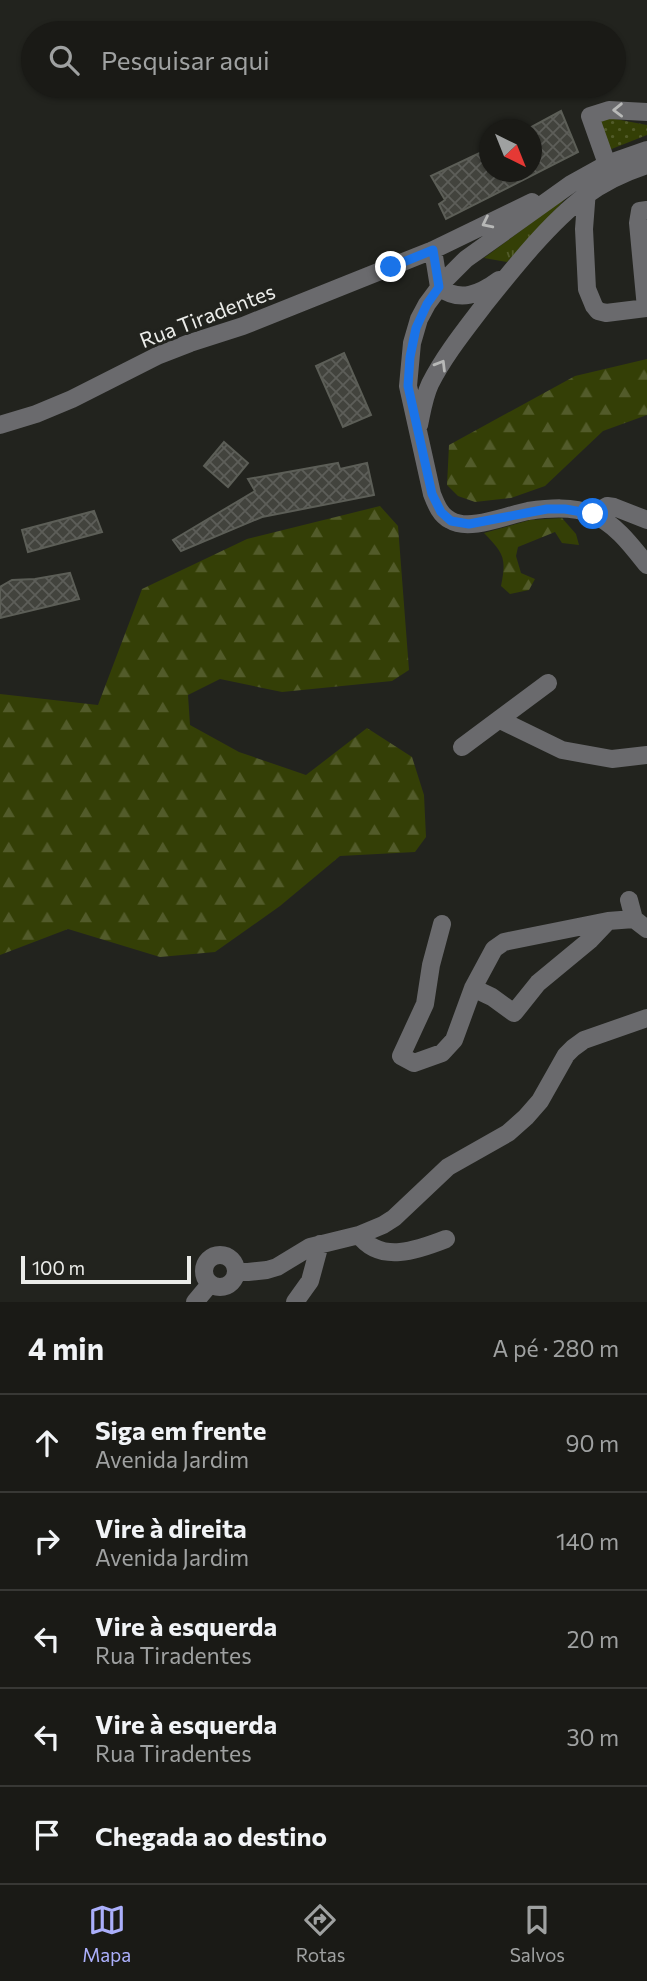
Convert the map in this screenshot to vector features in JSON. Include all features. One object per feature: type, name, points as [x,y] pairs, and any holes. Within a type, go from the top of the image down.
[{"type":"street","points":[[647,112],[609,110],[590,116],[607,164],[607,171],[593,183],[586,196],[583,229],[587,289],[598,311],[606,313],[646,308],[638,222],[640,211],[647,210]]},
{"type":"street","name":"Rua Tiradentes","points":[[0,425],[72,399],[159,355],[243,326],[433,250],[607,164],[647,150]]},
{"type":"street","points":[[607,164],[620,168],[642,167]]},
{"type":"street","points":[[418,429],[425,399],[436,372],[472,320],[510,273],[564,215],[586,196],[608,182],[642,167]]},
{"type":"street","name":"Rua Tiradentes","points":[[571,184],[470,256],[439,287],[419,319],[410,357],[408,386],[436,505],[451,521],[477,523],[547,509],[593,514]]},
{"type":"street","points":[[564,215],[583,229]]},
{"type":"street","points":[[433,250],[439,287],[455,296],[467,296],[489,288],[510,273]]},
{"type":"street","points":[[647,520],[607,506],[593,514],[616,529],[647,565]]},
{"type":"street","points":[[462,747],[548,683]]},
{"type":"street","points":[[500,720],[562,750],[612,759],[647,755]]},
{"type":"street","points":[[629,900],[641,924]]},
{"type":"street","points":[[442,925],[431,965],[425,1004],[401,1056],[414,1063],[442,1053],[454,1040],[473,988],[498,945],[608,921],[641,924]]},
{"type":"street","points":[[473,988],[492,997],[514,1013],[538,983],[590,940],[608,921]]},
{"type":"street","points":[[236,1270],[248,1272],[277,1267],[310,1247],[359,1235],[383,1225],[394,1218],[447,1167],[508,1133],[518,1124],[540,1101],[566,1055],[573,1048],[584,1040],[647,1018]]},
{"type":"street","points":[[359,1235],[370,1247],[390,1252],[417,1249],[446,1239]]},
{"type":"street","points":[[295,1302],[310,1281],[320,1244]]},
{"type":"street","points":[[214,1257],[228,1258],[235,1265],[233,1280],[225,1286],[210,1284],[206,1280],[206,1264],[214,1257]]},
{"type":"street","points":[[195,1302],[210,1284]]},
{"type":"green space","points":[[594,115],[647,125],[647,135],[604,152]]},
{"type":"green space","points":[[569,195],[507,262],[484,258]]},
{"type":"green space","points":[[647,359],[647,415],[603,431],[545,486],[511,498],[475,502],[458,496],[447,485],[449,445],[575,376]]},
{"type":"green space","points":[[380,506],[398,526],[409,670],[392,681],[282,692],[220,679],[188,695],[190,725],[239,752],[306,775],[367,728],[412,757],[424,795],[426,837],[415,852],[340,856],[280,906],[215,952],[160,957],[68,929],[0,955],[0,694],[98,705],[142,589],[247,539]]},
{"type":"green space","points":[[562,518],[576,534],[579,545],[562,543],[555,532],[518,547],[516,556],[521,573],[535,579],[529,590],[510,594],[501,586],[504,568],[502,556],[484,533],[530,520]]},
{"type":"building","points":[[561,111],[578,152],[542,170],[542,121]]},
{"type":"building","points":[[479,153],[479,182],[519,182],[446,219],[439,204],[445,200],[431,176]]},
{"type":"building","points":[[344,353],[371,415],[343,427],[316,366]]},
{"type":"building","points":[[224,442],[248,463],[228,487],[204,466]]},
{"type":"building","points":[[338,463],[340,469],[367,463],[374,495],[262,517],[181,551],[173,540],[255,491],[248,479]]},
{"type":"building","points":[[94,511],[102,532],[28,552],[22,530]]},
{"type":"building","points":[[70,573],[79,599],[0,618],[0,587],[12,580]]},
{"type":"route","points":[[391,267],[433,250],[439,287],[427,304],[416,328],[408,386],[432,494],[441,512],[451,521],[469,524],[547,509],[579,510],[593,514]]}]
